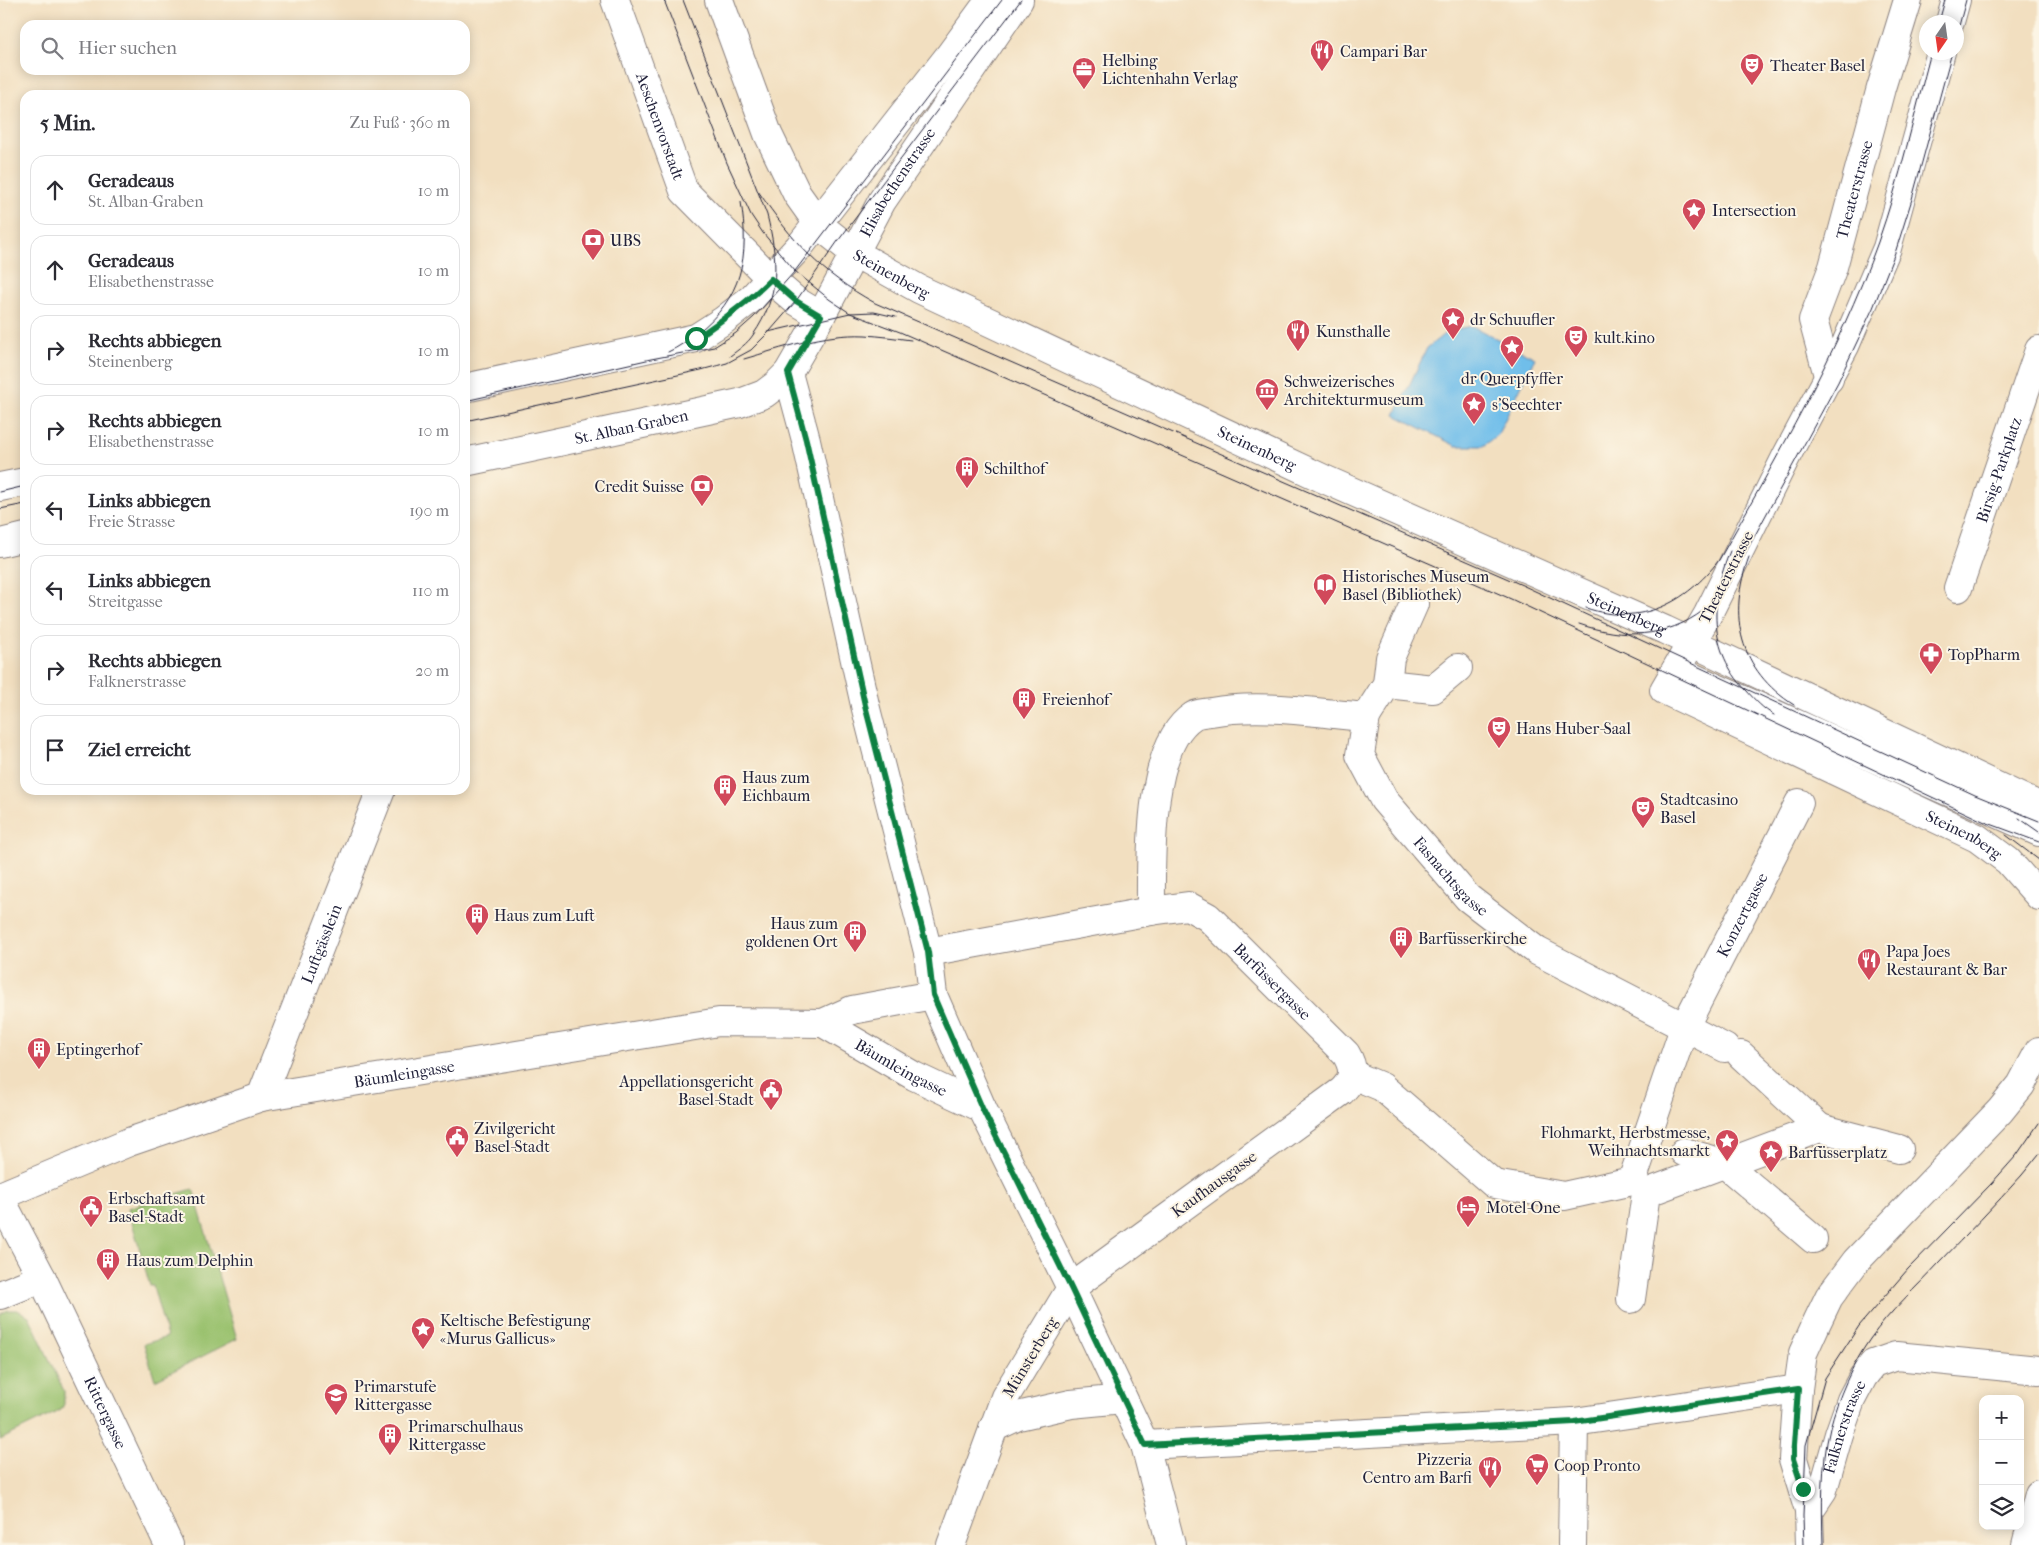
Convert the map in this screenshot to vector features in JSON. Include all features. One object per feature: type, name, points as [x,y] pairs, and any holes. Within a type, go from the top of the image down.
[{"type":"street","name":"Aeschenvorstadt","points":[[615,0],[684,191],[771,279]]},
{"type":"street","points":[[719,0],[768,134],[797,194],[825,230]]},
{"type":"street","name":"Elisabethenstrasse","points":[[470,387],[696,338],[724,320],[752,298],[825,230],[990,0]]},
{"type":"street","name":"Elisabethenstrasse","points":[[788,373],[821,316],[853,252],[882,201],[1019,0]]},
{"type":"street","name":"Theaterstrasse","points":[[1828,379],[1813,320],[1833,267],[1886,72],[1908,0]]},
{"type":"street","points":[[1952,15],[1956,0]]},
{"type":"street","name":"Theaterstrasse","points":[[1692,642],[1708,614],[1788,453],[1828,379],[1887,248],[1939,60]]},
{"type":"street","name":"Steinenberg","points":[[825,230],[853,252],[919,289],[1324,479],[1692,642],[2039,806]]},
{"type":"street","points":[[771,279],[796,301],[821,316]]},
{"type":"street","name":"Birsig-Parkplatz","points":[[1958,588],[2039,350]]},
{"type":"street","points":[[788,373],[806,440],[865,705],[928,952],[933,995],[982,1108],[1071,1288],[1145,1445],[1172,1545]]},
{"type":"street","name":"St. Alban-Graben","points":[[470,461],[740,403],[764,394],[788,373]]},
{"type":"street","points":[[0,487],[20,483]]},
{"type":"street","points":[[0,543],[20,538]]},
{"type":"street","points":[[1414,604],[1390,658],[1387,684],[1433,689],[1458,668]]},
{"type":"street","points":[[1670,680],[1692,642]]},
{"type":"street","name":"Steinenberg","points":[[1670,680],[2039,832]]},
{"type":"street","name":"Steinenberg","points":[[1670,680],[1977,838],[2008,861],[2035,891]]},
{"type":"street","name":"Fasnachtsgasse","points":[[1387,684],[1366,717],[1360,754],[1384,800],[1468,898],[1537,950],[1684,1028]]},
{"type":"street","points":[[1151,911],[1152,820],[1160,778],[1174,734],[1194,715],[1246,707],[1366,717]]},
{"type":"street","name":"Luftgässlein","points":[[261,1097],[379,795]]},
{"type":"street","name":"Konzertgasse","points":[[1353,1075],[1382,1087],[1494,1184],[1564,1196],[1632,1181],[1668,1142],[1684,1028],[1799,803]]},
{"type":"street","name":"Barfüssergasse","points":[[928,952],[1151,911],[1188,906],[1208,917],[1346,1054],[1352,1064],[1353,1075]]},
{"type":"street","name":"Bäumleingasse","points":[[0,1197],[129,1142],[261,1097],[719,1022],[823,1023],[852,1010],[933,995]]},
{"type":"street","name":"Bäumleingasse","points":[[823,1023],[914,1076],[982,1108]]},
{"type":"street","points":[[1684,1028],[1733,1052],[1820,1128],[1900,1149]]},
{"type":"street","points":[[1145,1445],[1574,1422],[1798,1389],[1803,1353],[1817,1322],[1835,1290],[1856,1261],[2000,1111],[2021,1085],[2039,1051]]},
{"type":"street","name":"Kaufhausgasse","points":[[1071,1288],[1342,1091],[1349,1084],[1353,1075]]},
{"type":"street","points":[[1631,1299],[1646,1193],[1820,1128]]},
{"type":"street","points":[[1668,1142],[1725,1164],[1813,1239]]},
{"type":"street","name":"Rittergasse","points":[[0,1197],[42,1278],[169,1545]]},
{"type":"street","points":[[0,1295],[42,1278]]},
{"type":"street","name":"Münsterberg","points":[[950,1545],[1004,1397],[1071,1288]]},
{"type":"street","name":"Falknerstrasse","points":[[1809,1511],[1823,1490],[1851,1400],[1863,1377],[1874,1364],[1896,1356],[2039,1370]]},
{"type":"street","name":"Falknerstrasse","points":[[1798,1389],[1793,1459],[1809,1511],[1810,1545]]},
{"type":"street","name":"Münsterberg","points":[[993,1428],[1018,1416],[1071,1404],[1123,1399]]},
{"type":"street","points":[[1572,1545],[1574,1422]]},
{"type":"street","points":[[2026,1545],[2039,1494]]},
{"type":"green space","points":[[193,1189],[237,1339],[155,1380],[144,1344],[167,1337],[153,1286],[150,1286],[128,1208]]},
{"type":"green space","points":[[8,1310],[17,1310],[29,1316],[64,1391],[64,1404],[61,1410],[0,1440],[0,1314]]},
{"type":"water","points":[[1472,326],[1535,358],[1498,434],[1483,446],[1456,446],[1395,415],[1427,348],[1448,331]]},
{"type":"tram line","points":[[664,0],[727,163],[751,215],[763,233],[795,271],[829,299],[850,313],[900,332],[1511,599],[1985,822],[2039,842]]},
{"type":"tram line","points":[[683,0],[767,215],[771,231],[775,276],[769,306],[751,338],[730,356]]},
{"type":"tram line","points":[[470,400],[651,359],[714,347],[736,333],[754,317],[795,271],[1002,0]]},
{"type":"tram line","points":[[470,420],[701,370],[727,363],[751,350],[796,301],[838,241],[1021,0]]},
{"type":"tram line","points":[[1941,15],[1945,0]]},
{"type":"tram line","points":[[1962,15],[1966,0]]},
{"type":"tram line","points":[[1586,608],[1625,615],[1661,607],[1677,599],[1692,588],[1719,560],[1805,404],[1862,283],[1893,195],[1929,60]]},
{"type":"tram line","points":[[1579,624],[1595,629],[1627,634],[1659,631],[1689,620],[1704,610],[1728,585],[1838,382],[1873,308],[1896,250],[1912,199],[1950,60]]},
{"type":"tram line","points":[[758,191],[809,255],[838,280],[875,303],[1522,585],[1975,795],[2039,821]]},
{"type":"tram line","points":[[668,352],[686,341],[712,320],[724,306],[733,291],[743,258],[744,222],[741,202]]},
{"type":"tram line","points":[[768,332],[850,313],[874,312],[896,317]]},
{"type":"tram line","points":[[744,359],[803,342],[834,336],[865,335],[911,340]]},
{"type":"tram line","points":[[0,492],[20,487]]},
{"type":"tram line","points":[[0,509],[20,505]]},
{"type":"tram line","points":[[1730,551],[1723,569],[1716,606],[1716,624],[1719,641],[1734,675],[1756,701],[1774,715]]},
{"type":"tram line","points":[[1749,557],[1742,579],[1739,600],[1739,621],[1743,640],[1750,658],[1761,675],[1775,691],[1794,705]]},
{"type":"tram line","points":[[2019,818],[2039,832]]},
{"type":"tram line","points":[[2006,835],[2039,860]]},
{"type":"tram line","points":[[1804,1545],[1803,1516],[1806,1445],[1825,1378],[1859,1326],[1908,1269],[2016,1156],[2039,1123]]},
{"type":"tram line","points":[[1823,1545],[1823,1486],[1827,1442],[1837,1405],[1857,1360],[1870,1339],[1886,1319],[2002,1197],[2039,1154]]},
{"type":"place","name":"Campari Bar","points":[[1322,72]]},
{"type":"place","name":"Theater Basel","points":[[1752,86]]},
{"type":"place","name":"Helbing Lichtenhahn Verlag","points":[[1084,90]]},
{"type":"place","name":"Intersection","points":[[1694,231]]},
{"type":"place","name":"UBS","points":[[593,261]]},
{"type":"place","name":"dr Schuufler","points":[[1453,340]]},
{"type":"place","name":"Kunsthalle","points":[[1298,352]]},
{"type":"place","name":"kult.kino","points":[[1576,358]]},
{"type":"place","name":"dr Querpfyffer","points":[[1512,368]]},
{"type":"place","name":"Schweizerisches Architekturmuseum","points":[[1267,411]]},
{"type":"place","name":"s’Seechter","points":[[1474,425]]},
{"type":"place","name":"Schilthof","points":[[967,489]]},
{"type":"place","name":"Credit Suisse","points":[[702,507]]},
{"type":"place","name":"Historisches Museum Basel (Bibliothek)","points":[[1325,606]]},
{"type":"place","name":"TopPharm","points":[[1931,675]]},
{"type":"place","name":"Freienhof","points":[[1024,720]]},
{"type":"place","name":"Hans Huber-Saal","points":[[1499,749]]},
{"type":"place","name":"Haus zum Eichbaum","points":[[725,807]]},
{"type":"place","name":"Stadtcasino Basel","points":[[1643,829]]},
{"type":"place","name":"Haus zum Luft","points":[[477,936]]},
{"type":"place","name":"Haus zum goldenen Ort","points":[[855,953]]},
{"type":"place","name":"Barfüsserkirche","points":[[1401,959]]},
{"type":"place","name":"Papa Joes Restaurant & Bar","points":[[1869,981]]},
{"type":"place","name":"Eptingerhof","points":[[39,1070]]},
{"type":"place","name":"Appellationsgericht Basel-Stadt","points":[[771,1111]]},
{"type":"place","name":"Zivilgericht Basel-Stadt","points":[[457,1158]]},
{"type":"place","name":"Flohmarkt, Herbstmesse, Weihnachtsmarkt","points":[[1727,1162]]},
{"type":"place","name":"Barfüsserplatz","points":[[1771,1173]]},
{"type":"place","name":"Erbschaftsamt Basel-Stadt","points":[[91,1228]]},
{"type":"place","name":"Motel-One","points":[[1468,1228]]},
{"type":"place","name":"Haus zum Delphin","points":[[108,1281]]},
{"type":"place","name":"Keltische Befestigung «Murus Gallicus»","points":[[423,1350]]},
{"type":"place","name":"Primarstufe Rittergasse","points":[[336,1416]]},
{"type":"place","name":"Primarschulhaus Rittergasse","points":[[390,1456]]},
{"type":"place","name":"Coop Pronto","points":[[1537,1486]]},
{"type":"place","name":"Pizzeria Centro am Barfi","points":[[1490,1489]]},
{"type":"route","points":[[696,338],[724,320],[752,298],[771,279],[796,301],[821,316],[788,373],[806,440],[865,705],[928,952],[933,995],[982,1108],[1071,1288],[1145,1445],[1574,1422],[1798,1389],[1793,1459],[1803,1489]]}]
